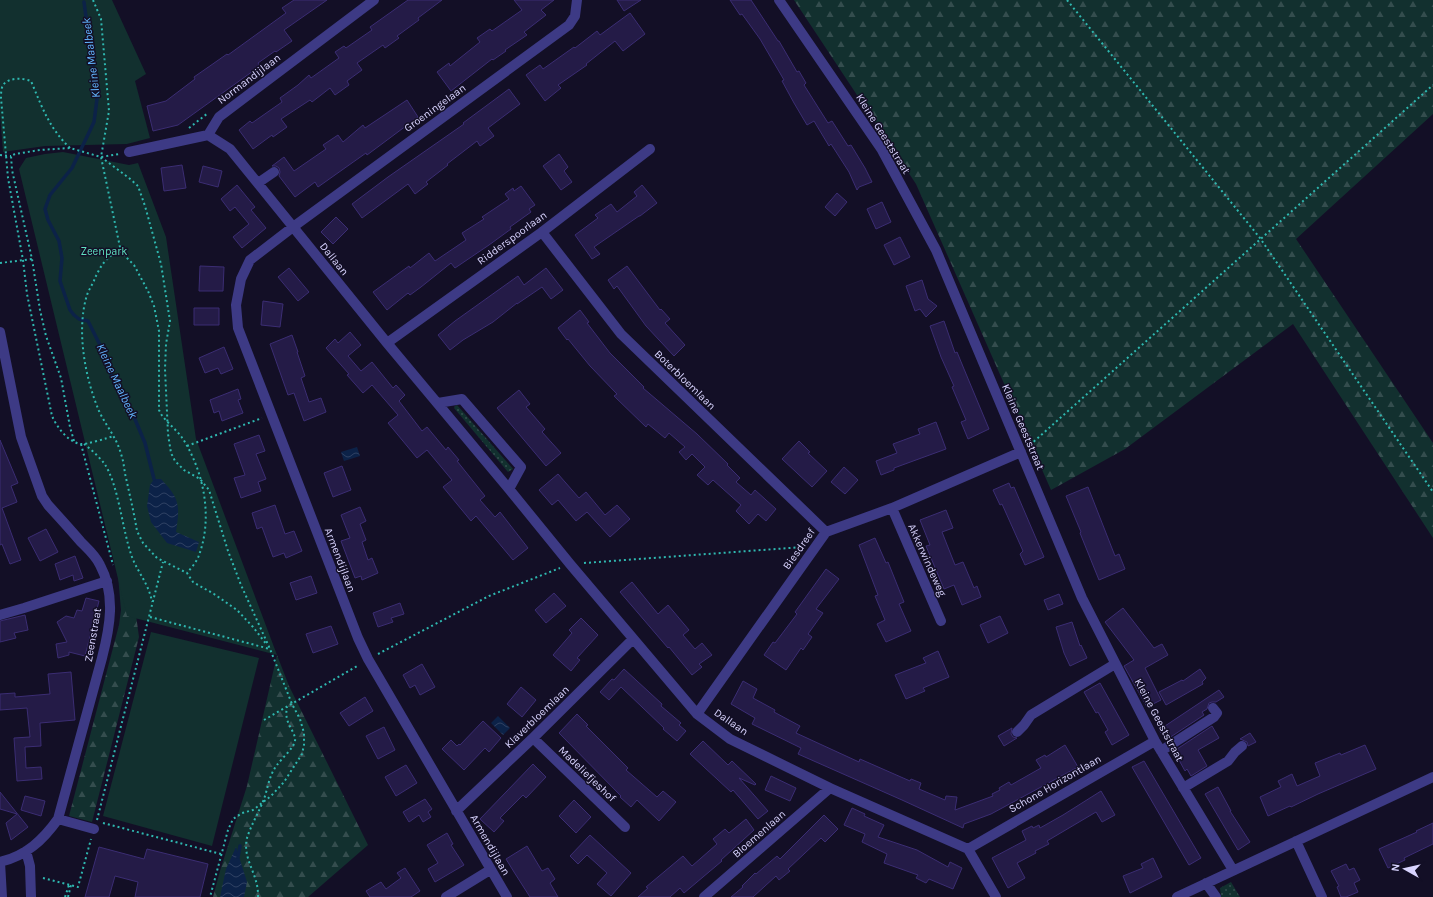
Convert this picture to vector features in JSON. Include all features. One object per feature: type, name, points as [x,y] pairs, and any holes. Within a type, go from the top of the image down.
[{"type":"street","name":"Normandijlaan","points":[[208,135],[219,117],[374,0]]},
{"type":"street","name":"Groeningelaan","points":[[292,227],[569,26],[576,16],[578,6],[577,0]]},
{"type":"street","name":"Kleine Geeststraat","points":[[779,0],[882,150],[936,250],[1082,598],[1161,751],[1233,870]]},
{"type":"street","points":[[129,152],[208,135]]},
{"type":"street","name":"Dallaan","points":[[208,135],[230,149],[387,343],[570,564],[697,714],[730,739],[830,788],[968,849]]},
{"type":"street","name":"Ridderspoorlaan","points":[[387,343],[542,232],[650,149]]},
{"type":"street","points":[[258,183],[274,172]]},
{"type":"street","name":"Armendijlaan","points":[[292,227],[250,260],[241,280],[236,305],[238,328],[358,638],[368,659],[507,897]]},
{"type":"street","name":"Boterbloemlaan","points":[[542,232],[621,334],[826,532]]},
{"type":"street","name":"Zeenstraat","points":[[0,332],[21,437],[42,496],[48,505],[93,554],[100,565],[107,581],[111,607],[108,637],[58,819],[43,838],[26,851],[14,858],[0,862]]},
{"type":"street","points":[[438,403],[462,399],[521,467],[509,489]]},
{"type":"street","name":"Biesdreef","points":[[697,714],[826,532],[892,508],[1021,452]]},
{"type":"street","name":"Akkerwindeweg","points":[[892,508],[941,621]]},
{"type":"street","points":[[0,615],[107,581]]},
{"type":"street","name":"Klaverbloemlaan","points":[[456,811],[534,738],[633,639]]},
{"type":"street","points":[[1017,732],[1024,726],[1031,715],[1116,664]]},
{"type":"street","points":[[1161,751],[1214,718],[1216,713],[1213,708]]},
{"type":"street","name":"Madeliefjeshof","points":[[534,738],[625,826]]},
{"type":"street","name":"Schone Horizontlaan","points":[[968,849],[1155,740]]},
{"type":"street","points":[[1183,788],[1228,761],[1242,746]]},
{"type":"street","points":[[1177,897],[1433,777]]},
{"type":"street","name":"Bloemenlaan","points":[[704,897],[830,788]]},
{"type":"street","points":[[58,819],[94,829]]},
{"type":"street","points":[[1296,841],[1322,897]]},
{"type":"street","points":[[968,849],[996,897]]},
{"type":"street","points":[[26,851],[30,866],[31,897]]},
{"type":"street","points":[[0,862],[2,897]]},
{"type":"street","points":[[446,897],[490,870]]},
{"type":"street","points":[[1206,883],[1216,897]]},
{"type":"path","points":[[93,0],[101,19],[109,111],[101,157],[121,252],[134,265],[154,306],[159,331],[159,410],[167,422],[183,438],[187,446],[200,479],[206,510],[203,539],[199,556],[187,573]]},
{"type":"path","points":[[1066,0],[1260,238],[1433,492]]},
{"type":"path","points":[[70,148],[50,124],[31,81],[22,78],[9,81],[4,84],[1,98],[8,178],[23,260],[27,294],[52,416],[62,432],[98,456],[108,470],[112,480],[132,558],[146,583],[151,595],[152,603]]},
{"type":"path","points":[[1021,452],[1433,85]]},
{"type":"path","points":[[0,155],[11,156],[14,154],[40,150],[70,148],[101,157],[138,186],[159,257],[170,321],[166,344],[165,369],[169,446],[175,461],[184,470],[200,479],[209,490],[228,551],[241,585],[270,649],[292,704],[300,719],[304,733],[302,754],[284,782],[262,804],[233,819],[228,830],[210,897]]},
{"type":"path","points":[[101,157],[129,152]]},
{"type":"path","points":[[11,156],[12,170],[32,259],[40,310],[46,336],[61,378],[74,441]]},
{"type":"path","points":[[121,252],[111,255],[102,266],[88,294],[82,330],[85,367],[92,393],[122,455],[137,531],[143,543],[163,562],[187,573],[193,582],[237,610],[259,634],[270,649]]},
{"type":"path","points":[[0,263],[32,259]]},
{"type":"path","points":[[187,446],[271,415]]},
{"type":"path","points":[[82,444],[114,436]]},
{"type":"path","points":[[82,444],[114,570]]},
{"type":"path","points":[[163,562],[96,822],[221,854]]},
{"type":"path","points":[[150,617],[270,649]]},
{"type":"path","points":[[264,720],[358,665]]},
{"type":"path","points":[[258,897],[258,888],[255,876],[246,852],[247,838],[262,804],[270,776],[276,766],[293,746],[295,741],[295,736],[288,722],[286,706]]},
{"type":"path","points":[[44,878],[78,887],[94,829]]},
{"type":"path","points":[[65,897],[70,884]]},
{"type":"path","points":[[68,897],[70,884]]},
{"type":"green space","points":[[0,0],[112,0],[146,74],[135,81],[150,138],[127,144],[45,146],[3,152],[0,114]]},
{"type":"green space","points":[[794,0],[1433,0],[1433,114],[1296,239],[1433,443],[1433,538],[1293,324],[1125,449],[1051,490],[916,184]]},
{"type":"green space","name":"Zeenpark","points":[[63,152],[129,165],[138,163],[166,237],[196,439],[277,655],[127,616],[19,169],[26,158]]},
{"type":"green space","points":[[457,405],[513,469],[508,472],[454,408]]},
{"type":"green space","points":[[118,575],[131,579],[139,637],[92,822],[69,816],[119,625],[121,610]]},
{"type":"green space","points":[[151,632],[259,658],[212,846],[103,816]]},
{"type":"green space","points":[[277,655],[289,686],[368,845],[308,897],[213,897],[247,786]]},
{"type":"green space","points":[[1231,882],[1240,897],[1221,897],[1220,888]]},
{"type":"water","points":[[357,447],[360,456],[344,461],[341,452]]},
{"type":"water","points":[[154,479],[161,479],[175,497],[178,509],[176,532],[199,542],[196,552],[167,543],[151,522],[147,506],[150,485]]},
{"type":"water","points":[[498,716],[510,728],[503,735],[491,723]]},
{"type":"water","points":[[236,847],[247,882],[244,897],[220,897],[226,869]]},
{"type":"building","points":[[294,0],[327,0],[284,30],[292,41],[258,63],[260,66],[178,125],[153,131],[147,106],[166,101],[195,79],[194,77],[227,54],[228,55],[286,13],[282,8]]},
{"type":"building","points":[[408,0],[442,0],[418,18],[419,20],[397,36],[399,38],[385,48],[383,45],[357,63],[362,70],[347,81],[349,85],[335,95],[330,88],[312,102],[310,100],[281,119],[287,127],[273,137],[272,135],[253,149],[239,130],[250,121],[252,123],[282,102],[280,98],[309,75],[311,78],[339,58],[335,52],[344,46],[346,48],[372,30],[370,27]]},
{"type":"building","points":[[514,0],[554,0],[541,10],[546,15],[524,32],[527,35],[493,60],[492,59],[451,91],[437,72],[449,63],[450,66],[480,42],[477,38],[490,29],[492,31],[522,10]]},
{"type":"building","points":[[617,0],[641,0],[624,11]]},
{"type":"building","points":[[730,0],[751,0],[779,41],[797,72],[799,71],[806,83],[804,85],[828,123],[832,121],[848,146],[851,145],[872,182],[859,187],[857,190],[849,172],[831,144],[829,146],[814,121],[807,125],[782,81],[784,80],[760,39],[742,14],[740,15]]},
{"type":"building","points":[[630,13],[645,34],[623,51],[615,41],[586,64],[587,65],[558,85],[561,88],[545,101],[526,75],[540,65],[543,69],[574,47],[575,48],[597,31],[600,35]]},
{"type":"building","points":[[509,89],[520,104],[488,128],[494,136],[480,146],[477,141],[447,164],[448,165],[426,182],[428,184],[415,194],[408,184],[362,218],[352,204],[464,124],[463,123]]},
{"type":"building","points":[[407,100],[418,117],[367,155],[366,153],[318,187],[315,182],[295,197],[279,176],[279,168],[272,166],[284,157],[294,171],[326,149],[323,145],[338,135],[343,142],[363,125],[365,128]]},
{"type":"building","points":[[559,154],[568,167],[564,171],[572,182],[561,190],[543,166]]},
{"type":"building","points":[[182,165],[186,188],[164,191],[161,168]]},
{"type":"building","points":[[203,166],[222,171],[218,187],[199,182]]},
{"type":"building","points":[[237,185],[255,207],[251,210],[266,228],[242,248],[233,237],[249,224],[235,207],[230,211],[221,199]]},
{"type":"building","points":[[642,185],[657,203],[594,247],[600,254],[592,259],[575,235],[598,218],[595,215],[611,204],[617,212],[637,196],[634,192]]},
{"type":"building","points":[[521,186],[535,205],[529,209],[531,212],[489,245],[455,268],[451,263],[421,287],[410,295],[408,293],[387,310],[373,292],[409,266],[410,268],[429,253],[435,261],[466,240],[462,233],[484,219],[482,217],[509,199],[505,194],[513,188],[514,191]]},
{"type":"building","points":[[837,193],[847,202],[835,216],[825,207]]},
{"type":"building","points":[[882,202],[891,222],[876,229],[867,209]]},
{"type":"building","points":[[336,217],[348,229],[333,244],[321,232]]},
{"type":"building","points":[[900,237],[910,257],[894,265],[884,245]]},
{"type":"building","points":[[200,266],[224,267],[223,291],[199,291]]},
{"type":"building","points":[[627,266],[660,310],[661,309],[670,319],[665,323],[685,345],[674,356],[646,326],[617,286],[614,289],[608,280]]},
{"type":"building","points":[[289,268],[309,292],[298,301],[278,277]]},
{"type":"building","points":[[546,268],[563,290],[551,299],[542,287],[450,350],[438,335],[518,276],[524,285]]},
{"type":"building","points":[[922,280],[928,299],[937,306],[926,317],[920,309],[915,311],[906,286]]},
{"type":"building","points":[[263,301],[283,304],[280,327],[261,325]]},
{"type":"building","points":[[194,308],[219,308],[219,325],[194,325]]},
{"type":"building","points":[[580,310],[589,322],[587,323],[610,353],[644,387],[643,388],[697,434],[728,464],[727,465],[740,478],[736,482],[751,495],[755,490],[776,509],[766,521],[758,514],[749,524],[736,511],[741,505],[713,480],[708,485],[697,475],[705,467],[692,454],[686,460],[679,452],[685,447],[669,433],[665,438],[648,424],[646,427],[614,396],[617,394],[590,366],[558,328]]},
{"type":"building","points":[[944,321],[955,353],[957,352],[989,429],[968,439],[961,422],[966,420],[952,387],[954,386],[941,357],[930,326]]},
{"type":"building","points":[[350,332],[361,345],[348,356],[361,371],[372,362],[393,388],[396,385],[405,395],[399,401],[422,431],[427,427],[446,450],[448,447],[459,460],[457,461],[485,496],[480,500],[495,517],[500,512],[528,548],[513,560],[476,516],[471,521],[443,487],[452,480],[427,450],[417,458],[388,423],[398,415],[372,385],[363,393],[347,375],[349,374],[326,348],[335,339],[338,343]]},
{"type":"building","points":[[292,335],[305,376],[301,378],[309,402],[321,398],[326,412],[304,421],[294,393],[288,395],[270,344]]},
{"type":"building","points":[[224,347],[233,369],[221,374],[218,368],[205,373],[199,358]]},
{"type":"building","points":[[238,389],[241,399],[238,400],[243,413],[222,421],[219,411],[214,413],[210,400]]},
{"type":"building","points":[[519,390],[530,404],[526,407],[545,429],[542,432],[561,453],[546,466],[497,408]]},
{"type":"building","points":[[936,422],[946,449],[894,468],[894,470],[881,475],[876,461],[897,453],[893,444],[920,434],[918,429]]},
{"type":"building","points":[[259,435],[265,451],[256,454],[266,479],[258,482],[261,491],[241,498],[234,478],[245,475],[234,444]]},
{"type":"building","points":[[0,440],[18,483],[11,486],[17,502],[2,508],[21,560],[10,564],[2,544],[0,545]]},
{"type":"building","points":[[799,441],[810,452],[808,453],[827,471],[812,487],[782,459]]},
{"type":"building","points":[[342,466],[351,490],[333,497],[324,473]]},
{"type":"building","points":[[844,467],[858,480],[845,494],[831,482]]},
{"type":"building","points":[[558,474],[579,498],[586,492],[605,515],[617,505],[630,519],[610,537],[587,512],[576,521],[558,500],[552,505],[539,490]]},
{"type":"building","points":[[1009,483],[1011,488],[1014,487],[1044,557],[1025,565],[1020,554],[1023,551],[1002,504],[1000,505],[993,490]]},
{"type":"building","points":[[1088,487],[1115,556],[1119,554],[1125,569],[1099,580],[1066,496]]},
{"type":"building","points":[[275,505],[285,534],[294,531],[302,551],[286,558],[284,553],[273,557],[262,527],[257,529],[252,513]]},
{"type":"building","points":[[360,507],[366,521],[360,524],[366,540],[362,542],[368,560],[372,558],[378,573],[362,580],[361,576],[355,578],[341,541],[350,538],[341,515]]},
{"type":"building","points":[[946,510],[953,528],[942,532],[955,565],[963,562],[974,588],[977,586],[981,597],[962,605],[954,585],[944,589],[926,546],[930,545],[920,520]]},
{"type":"building","points":[[46,529],[58,552],[40,561],[28,538]]},
{"type":"building","points":[[875,538],[886,563],[888,562],[904,602],[899,604],[911,631],[886,642],[877,624],[885,620],[875,596],[878,595],[859,545]]},
{"type":"building","points":[[75,556],[83,578],[74,581],[73,575],[60,580],[55,564]]},
{"type":"building","points":[[826,569],[839,579],[816,609],[823,613],[808,634],[812,637],[803,650],[801,648],[786,670],[764,655],[797,614],[795,612]]},
{"type":"building","points":[[311,576],[317,593],[296,600],[290,583]]},
{"type":"building","points":[[632,582],[658,614],[668,605],[689,630],[683,635],[695,649],[702,643],[712,655],[699,664],[702,667],[692,675],[620,592]]},
{"type":"building","points":[[554,593],[566,606],[546,623],[535,610]]},
{"type":"building","points":[[1059,594],[1063,604],[1048,610],[1044,600]]},
{"type":"building","points":[[86,598],[99,601],[85,656],[69,652],[69,655],[58,658],[56,644],[67,642],[57,622],[66,616],[74,618],[77,610],[82,611]]},
{"type":"building","points":[[400,603],[404,614],[391,618],[393,622],[378,627],[373,613]]},
{"type":"building","points":[[1123,608],[1154,648],[1162,644],[1168,655],[1145,668],[1161,700],[1147,707],[1124,666],[1134,660],[1105,622]]},
{"type":"building","points":[[25,615],[28,630],[14,633],[16,638],[0,642],[0,621]]},
{"type":"building","points":[[1000,616],[1008,633],[988,643],[980,625]]},
{"type":"building","points":[[581,618],[598,635],[577,658],[580,660],[571,671],[553,655],[572,633],[569,630]]},
{"type":"building","points":[[1072,622],[1080,646],[1081,645],[1087,658],[1070,666],[1064,653],[1056,627]]},
{"type":"building","points":[[331,626],[338,644],[313,653],[306,634]]},
{"type":"building","points":[[938,651],[949,677],[923,688],[925,691],[906,699],[895,675],[926,663],[923,658]]},
{"type":"building","points":[[422,664],[435,687],[420,695],[415,685],[410,688],[403,675]]},
{"type":"building","points":[[624,669],[662,704],[661,706],[681,723],[679,725],[686,731],[677,741],[621,687],[609,700],[600,692]]},
{"type":"building","points":[[1200,669],[1206,678],[1202,682],[1203,684],[1166,705],[1159,692],[1182,680],[1183,681]]},
{"type":"building","points":[[71,672],[75,720],[40,723],[41,746],[25,747],[26,768],[41,767],[42,779],[17,781],[14,738],[30,737],[27,708],[0,710],[0,694],[15,693],[15,697],[50,694],[48,674]]},
{"type":"building","points":[[743,681],[757,689],[753,698],[775,710],[774,712],[800,726],[796,733],[859,762],[860,759],[910,781],[911,779],[921,783],[919,789],[945,800],[946,796],[957,797],[955,810],[993,796],[992,794],[1000,790],[999,788],[1009,782],[1011,785],[1041,768],[1036,760],[1045,755],[1046,757],[1065,745],[1078,767],[991,814],[964,824],[963,828],[798,754],[801,748],[752,724],[755,718],[731,704]]},
{"type":"building","points":[[1100,683],[1129,735],[1112,745],[1105,732],[1108,730],[1084,692]]},
{"type":"building","points":[[521,687],[536,700],[522,717],[507,704]]},
{"type":"building","points":[[1219,690],[1224,697],[1216,702],[1209,703],[1207,709],[1202,712],[1204,715],[1166,740],[1159,730]]},
{"type":"building","points":[[365,697],[373,711],[349,726],[340,713]]},
{"type":"building","points":[[577,714],[588,725],[586,726],[628,768],[626,770],[657,797],[663,791],[676,802],[659,821],[637,800],[631,807],[559,733]]},
{"type":"building","points":[[483,721],[501,738],[489,752],[485,748],[464,770],[442,749],[451,740],[457,746],[459,744],[460,745]]},
{"type":"building","points":[[1212,726],[1219,738],[1198,750],[1207,766],[1191,776],[1187,769],[1185,771],[1174,751]]},
{"type":"building","points":[[384,727],[395,750],[378,759],[366,736]]},
{"type":"building","points":[[1012,728],[1011,734],[1013,737],[1017,738],[1004,746],[998,736]]},
{"type":"building","points":[[1250,733],[1256,742],[1248,746],[1247,742],[1240,739]]},
{"type":"building","points":[[703,741],[728,765],[732,761],[756,784],[755,785],[739,778],[768,811],[758,819],[733,790],[731,792],[690,754]]},
{"type":"building","points":[[1365,745],[1376,769],[1268,816],[1260,797],[1281,787],[1278,781],[1292,774],[1297,786],[1320,776],[1315,763],[1340,753],[1341,755]]},
{"type":"building","points":[[1144,761],[1201,858],[1189,865],[1132,767]]},
{"type":"building","points":[[533,764],[546,777],[526,798],[523,795],[500,818],[504,821],[494,832],[480,819]]},
{"type":"building","points":[[406,765],[417,783],[396,796],[385,777]]},
{"type":"building","points":[[771,776],[796,788],[790,801],[765,790]]},
{"type":"building","points":[[1218,787],[1230,811],[1250,842],[1238,850],[1205,794]]},
{"type":"building","points":[[1101,791],[1115,815],[1102,822],[1096,812],[1047,841],[1049,844],[1017,863],[1025,878],[1008,888],[992,858],[1026,840],[1022,831],[1032,826],[1033,828],[1039,825],[1040,828]]},
{"type":"building","points":[[0,792],[28,827],[11,840],[6,823],[17,814],[0,809]]},
{"type":"building","points":[[25,796],[45,801],[41,816],[21,810]]},
{"type":"building","points":[[425,799],[432,809],[428,812],[431,817],[423,822],[419,815],[409,822],[403,812]]},
{"type":"building","points":[[574,800],[591,817],[576,833],[559,816]]},
{"type":"building","points":[[852,808],[865,814],[864,816],[884,825],[878,837],[917,850],[948,867],[950,862],[962,868],[953,889],[929,879],[926,883],[916,878],[918,875],[884,863],[887,854],[862,842],[865,834],[844,825]]},
{"type":"building","points":[[824,815],[838,829],[825,842],[821,838],[788,869],[790,871],[779,880],[776,876],[753,897],[731,897],[743,887],[742,886],[755,873],[756,874],[777,856],[780,859]]},
{"type":"building","points":[[746,819],[754,830],[721,860],[722,861],[684,893],[680,888],[670,897],[638,897],[648,888],[646,887],[683,856],[692,866],[717,844],[713,839],[725,829],[729,833]]},
{"type":"building","points":[[1433,823],[1433,844],[1404,858],[1405,860],[1388,868],[1379,849]]},
{"type":"building","points":[[447,833],[453,844],[451,845],[464,865],[435,882],[428,869],[438,863],[427,845]]},
{"type":"building","points":[[590,835],[631,873],[611,896],[597,884],[607,873],[587,855],[578,864],[570,856]]},
{"type":"building","points":[[527,846],[542,871],[548,868],[555,879],[550,883],[558,897],[530,897],[506,859]]},
{"type":"building","points":[[99,847],[144,859],[147,849],[208,864],[200,897],[135,897],[138,882],[115,876],[109,897],[85,897]]},
{"type":"building","points":[[1153,858],[1162,877],[1130,893],[1123,876],[1143,868],[1141,864]]},
{"type":"building","points":[[1346,864],[1349,870],[1354,868],[1360,880],[1354,883],[1358,892],[1346,897],[1341,897],[1337,887],[1339,886],[1331,871]]},
{"type":"building","points":[[405,868],[420,891],[411,897],[370,897],[366,891],[381,882],[386,889],[401,878],[397,873]]},
{"type":"waterway","name":"Kleine Maalbeek","points":[[84,2],[97,99],[94,122],[72,168],[50,195],[45,209],[48,220],[59,241],[62,258],[60,281],[70,310],[79,319],[88,321],[103,351],[112,377],[134,417],[145,443],[154,479]]},
{"type":"waterway","name":"Kleine Maalbeek","points":[[238,857],[240,846]]}]
